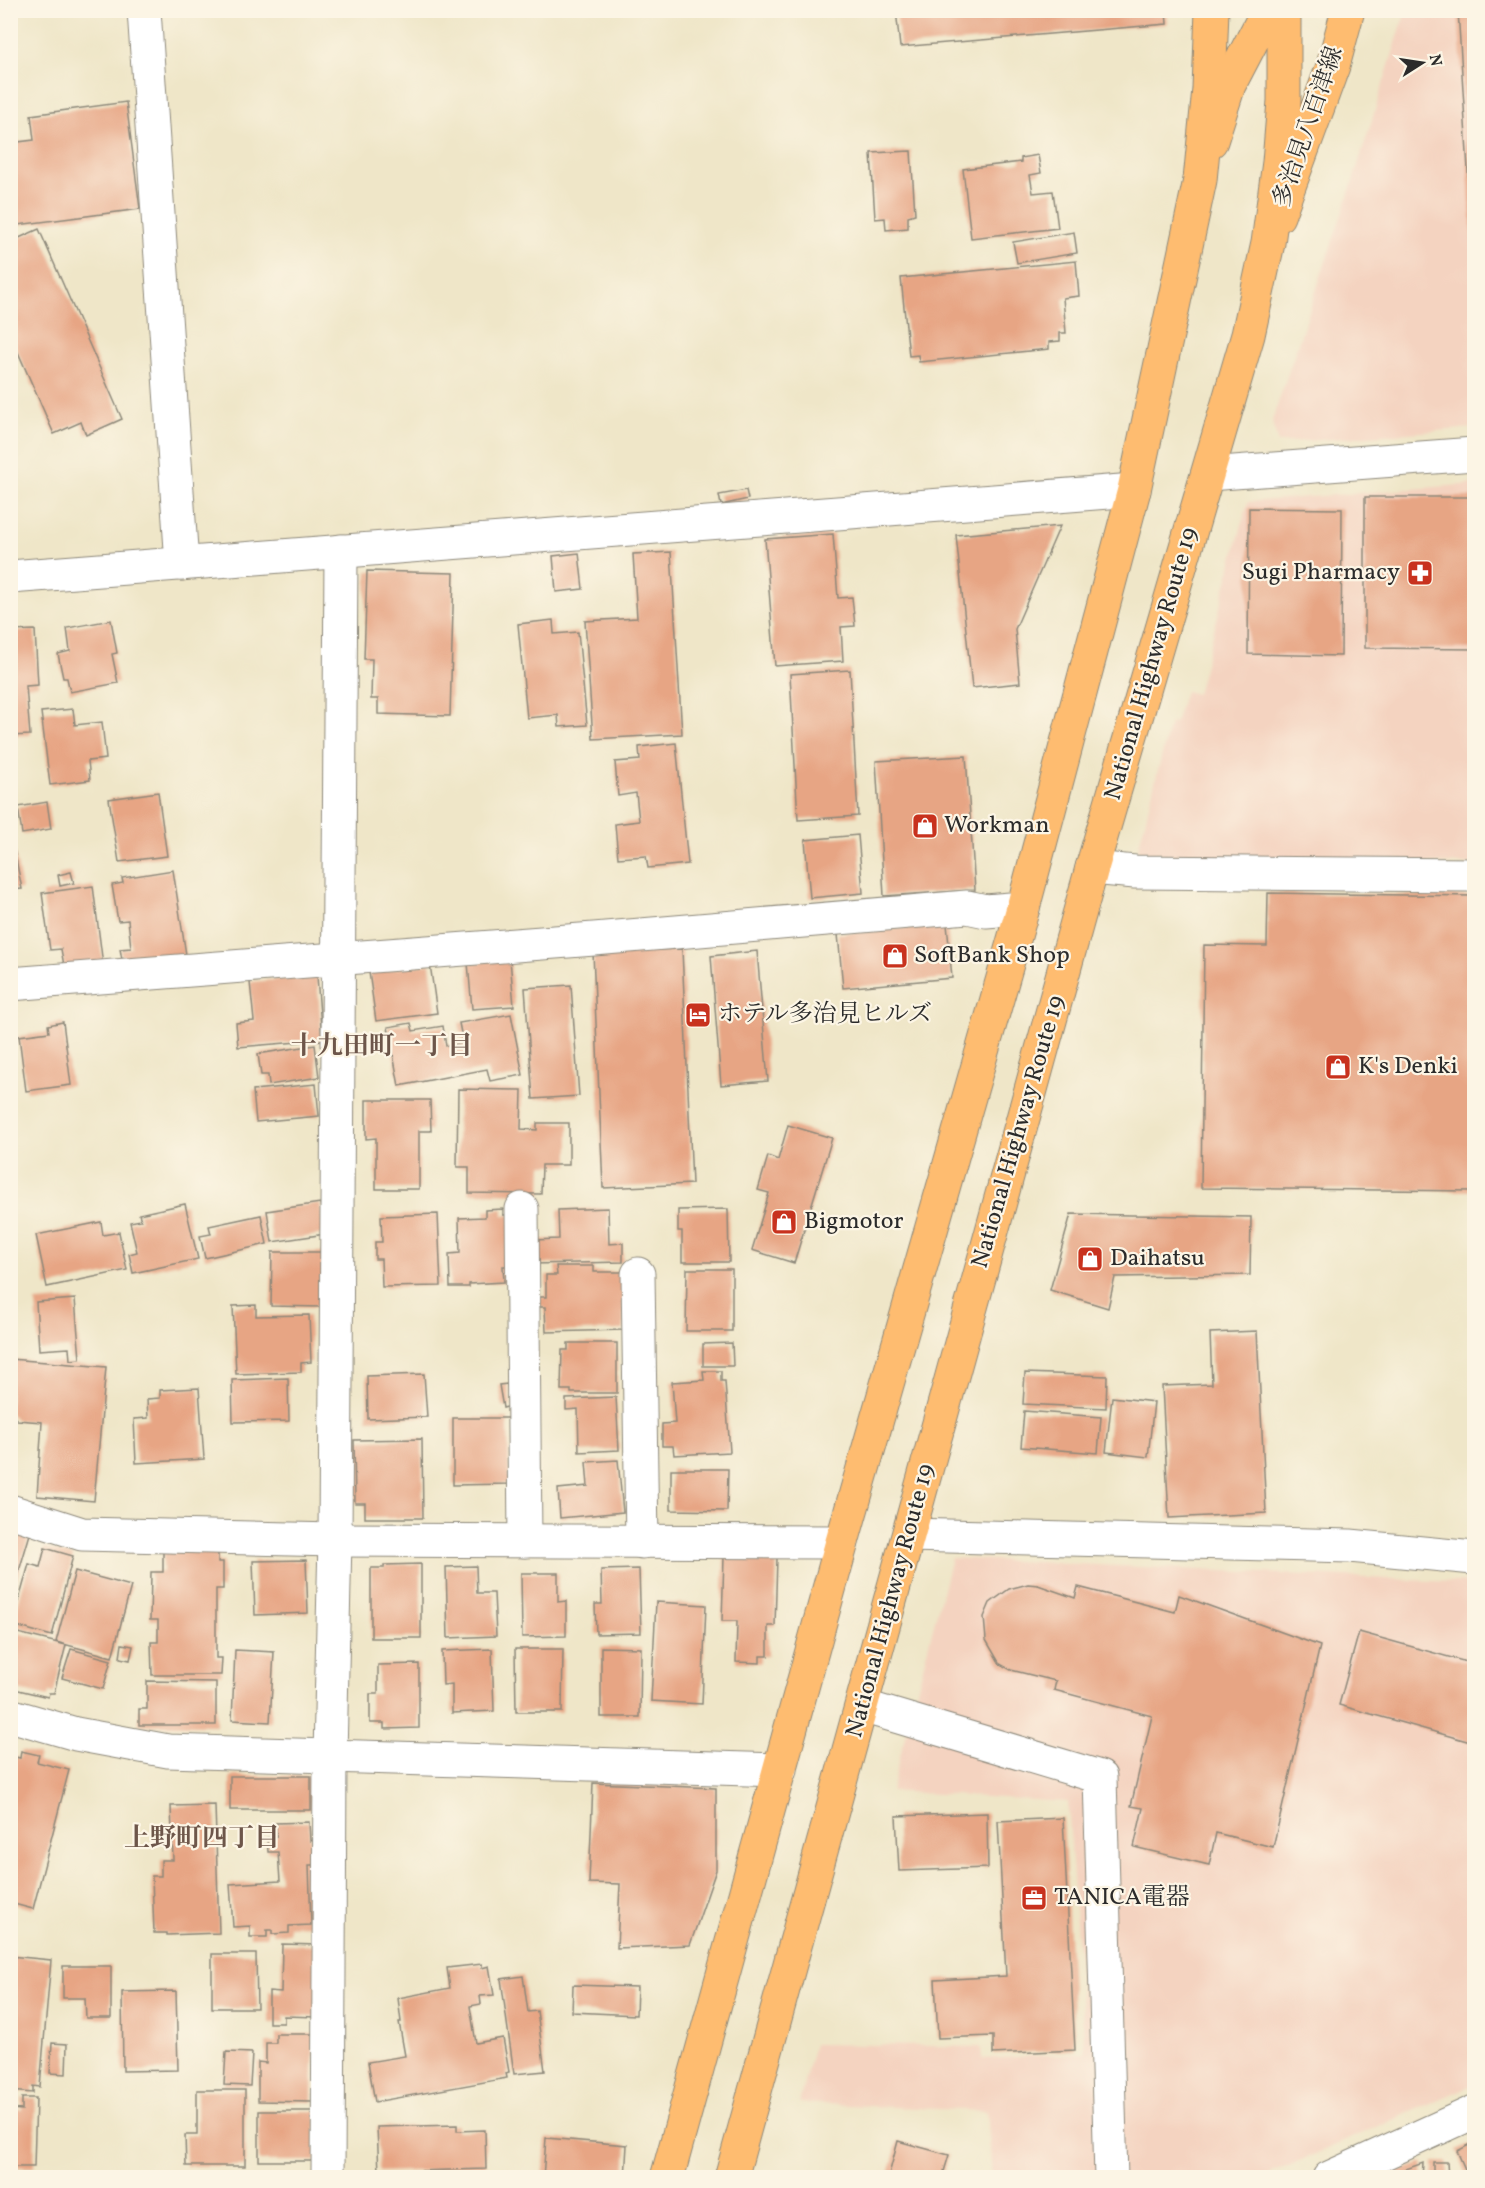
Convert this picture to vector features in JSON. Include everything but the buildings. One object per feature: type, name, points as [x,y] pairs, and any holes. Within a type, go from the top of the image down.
[{"type":"main road","points":[[1200,180],[1209,89],[1212,10]]},
{"type":"main road","points":[[667,2178],[842,1542],[1023,908],[1134,490],[1200,180],[1228,85],[1268,10]]},
{"type":"main road","name":"National Highway Route 19","points":[[731,2178],[1092,868],[1248,335],[1268,243],[1279,162],[1284,101],[1284,10]]},
{"type":"main road","name":"多治見八百津線","points":[[1268,243],[1330,76],[1348,10]]},
{"type":"street","points":[[144,10],[182,564]]},
{"type":"street","points":[[1208,474],[1474,454]]},
{"type":"street","points":[[10,577],[1134,490]]},
{"type":"street","points":[[328,2178],[330,1755],[335,1540],[340,551]]},
{"type":"street","points":[[1092,868],[1135,872],[1474,875]]},
{"type":"street","points":[[10,984],[594,939],[967,907],[986,911],[1023,908]]},
{"type":"street","points":[[522,1209],[525,1541]]},
{"type":"street","points":[[638,1274],[642,1542]]},
{"type":"street","points":[[10,1511],[82,1534],[335,1540],[842,1542]]},
{"type":"street","points":[[909,1535],[1350,1546],[1474,1558]]},
{"type":"street","points":[[862,1706],[1100,1777],[1111,2178]]},
{"type":"street","points":[[10,1715],[76,1734],[168,1751],[780,1770]]},
{"type":"street","points":[[1329,2178],[1474,2112]]},
{"type":"shaded area","points":[[1406,11],[1474,11],[1474,428],[1278,443],[1272,421],[1351,187]]},
{"type":"shaded area","points":[[1474,484],[1474,864],[1136,857],[1170,723],[1175,723],[1185,691],[1197,694],[1248,502]]},
{"type":"shaded area","points":[[951,1558],[1474,1583],[1474,2084],[1261,2178],[992,2177],[987,2111],[799,2103],[814,2044],[981,2047],[982,2059],[1085,2053],[1068,1802],[891,1791]]},
{"type":"place","name":"Sugi Pharmacy","points":[[1420,573]]},
{"type":"place","name":"Workman","points":[[925,826]]},
{"type":"place","name":"SoftBank Shop","points":[[895,956]]},
{"type":"place","name":"ホテル多治見ヒルズ","points":[[698,1015]]},
{"type":"place","name":"K's Denki","points":[[1338,1067]]},
{"type":"place","name":"Bigmotor","points":[[784,1222]]},
{"type":"place","name":"Daihatsu","points":[[1090,1259]]},
{"type":"place","name":"TANICA電器","points":[[1034,1898]]},
{"type":"district","name":"十九田町一丁目","points":[[382,1047]]},
{"type":"district","name":"上野町四丁目","points":[[202,1839]]}]
